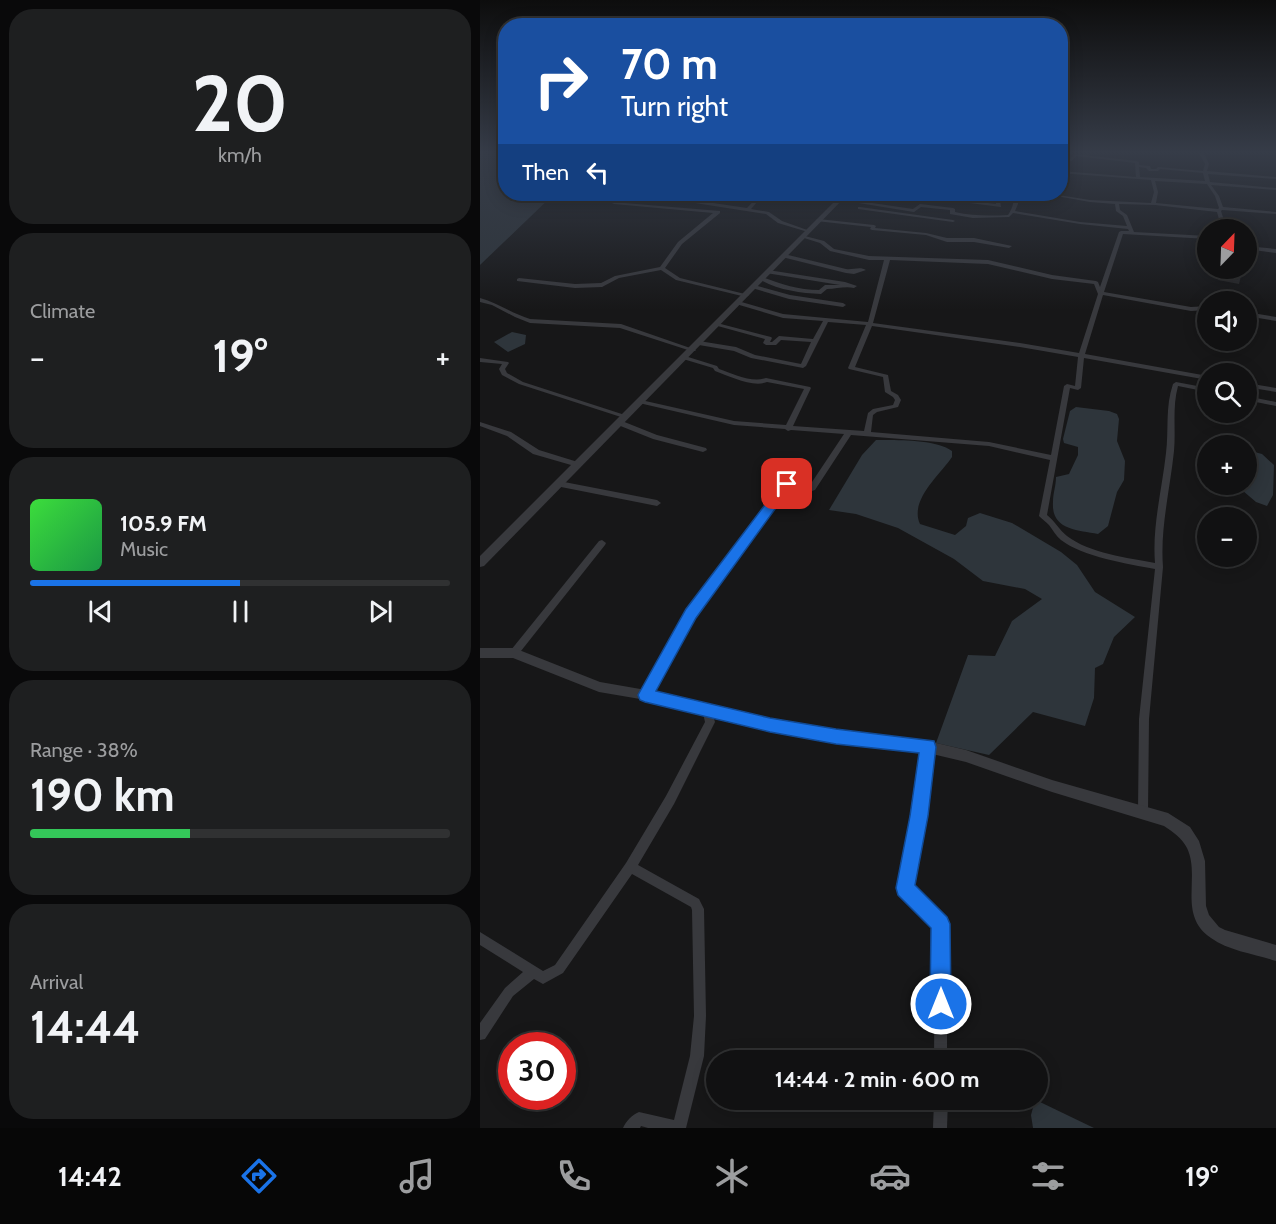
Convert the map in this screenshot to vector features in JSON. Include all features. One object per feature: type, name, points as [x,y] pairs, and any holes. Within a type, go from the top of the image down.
[{"type":"street","points":[[633,205],[717,212]]},
{"type":"street","points":[[711,205],[767,213],[780,222],[822,242],[832,250],[887,260],[988,262],[1052,277],[1096,283],[1101,293]]},
{"type":"street","points":[[748,210],[753,205]]},
{"type":"street","points":[[480,563],[834,205]]},
{"type":"street","points":[[859,205],[953,221]]},
{"type":"street","points":[[866,205],[914,211],[920,205],[953,209],[952,213],[960,215],[983,217],[1009,216],[1016,205]]},
{"type":"street","points":[[1117,205],[1118,211],[1125,214],[1131,230]]},
{"type":"street","points":[[1161,205],[1276,213]]},
{"type":"street","points":[[1219,205],[1222,219]]},
{"type":"street","points":[[519,280],[575,286],[602,285],[618,277],[662,268],[680,243],[717,212],[729,208]]},
{"type":"street","points":[[1013,212],[1131,230],[1197,237]]},
{"type":"street","points":[[821,218],[873,226],[872,229],[1009,246]]},
{"type":"street","points":[[1131,230],[1121,232],[1081,356],[1078,388],[1067,386],[1043,516],[1053,521],[1058,534],[1086,549],[1159,567]]},
{"type":"street","points":[[1257,248],[1276,251]]},
{"type":"street","points":[[784,256],[854,272],[863,270]]},
{"type":"street","points":[[867,433],[870,414],[875,410],[896,406],[898,400],[896,396],[888,392],[886,375],[851,368],[870,324],[887,260]]},
{"type":"street","points":[[662,268],[678,279],[746,295]]},
{"type":"street","points":[[765,276],[785,289],[808,292],[821,292],[825,287],[841,287],[844,284]]},
{"type":"street","points":[[765,276],[855,286]]},
{"type":"street","points":[[754,287],[789,297],[843,305]]},
{"type":"street","points":[[1101,293],[1197,309]]},
{"type":"street","points":[[480,300],[495,303],[520,318],[530,321],[621,326],[696,347],[736,349],[759,358],[803,366],[826,321]]},
{"type":"street","points":[[738,303],[774,314],[870,324],[1197,376]]},
{"type":"street","points":[[1257,316],[1276,319]]},
{"type":"street","points":[[717,325],[769,338],[766,343],[774,344],[779,338],[815,341]]},
{"type":"street","points":[[685,358],[715,367],[717,370],[742,379],[763,382],[766,380],[808,388],[788,429]]},
{"type":"street","points":[[480,360],[506,363],[502,369],[504,374],[521,383],[623,420],[655,436],[703,450]]},
{"type":"street","points":[[1143,812],[1144,719],[1159,567],[1156,546],[1171,450],[1170,397],[1176,384],[1176,373]]},
{"type":"street","points":[[1176,384],[1197,388]]},
{"type":"street","points":[[1257,387],[1276,390]]},
{"type":"street","points":[[1257,400],[1276,404]]},
{"type":"street","points":[[641,402],[734,423],[989,444],[1053,459]]},
{"type":"street","points":[[480,424],[509,434],[536,452],[578,465]]},
{"type":"street","points":[[645,695],[691,614],[787,484],[812,488],[849,432]]},
{"type":"street","points":[[559,484],[657,503]]},
{"type":"street","points":[[514,653],[602,543]]},
{"type":"street","points":[[480,653],[514,653],[599,687],[645,695],[770,725],[836,737],[928,747],[966,756],[1052,786],[1168,820],[1182,827],[1197,849],[1199,906],[1203,919],[1213,931],[1276,952]]},
{"type":"street","points":[[480,938],[543,978],[559,969],[630,867],[670,800],[710,722],[707,710]]},
{"type":"street","points":[[928,747],[919,816],[905,888],[940,924],[941,1050]]},
{"type":"street","points":[[630,867],[695,903],[698,909],[700,1016],[697,1056],[679,1128],[639,1119],[630,1128]]},
{"type":"street","points":[[480,1034],[510,992],[533,972]]},
{"type":"street","points":[[940,1110],[940,1128]]},
{"type":"shaded area","points":[[480,205],[543,205],[480,265]]},
{"type":"shaded area","points":[[512,332],[526,335],[525,344],[508,352],[494,342]]},
{"type":"shaded area","points":[[1076,407],[1109,411],[1117,414],[1119,419],[1117,441],[1125,461],[1124,480],[1117,492],[1108,526],[1098,534],[1067,527],[1056,518],[1053,511],[1056,477],[1069,474],[1078,455],[1078,447],[1064,443],[1063,439],[1070,411]]},
{"type":"shaded area","points":[[876,440],[926,442],[952,451],[952,457],[922,497],[918,515],[920,524],[955,535],[966,526],[968,518],[980,513],[1012,523],[1061,552],[1077,565],[1095,592],[1135,617],[1114,637],[1103,664],[1095,668],[1094,698],[1085,726],[1033,712],[989,755],[936,743],[968,655],[995,656],[1012,621],[1042,599],[1025,589],[983,581],[954,559],[898,528],[856,514],[829,510],[862,455]]},
{"type":"shaded area","points":[[1257,453],[1262,454],[1274,465],[1273,495],[1267,506],[1256,502],[1248,495],[1257,495]]},
{"type":"shaded area","points":[[1048,1106],[1094,1128],[1033,1128],[1032,1110],[1048,1110]]},
{"type":"building","points":[[1218,279],[1240,279],[1239,284]]},
{"type":"route","points":[[787,484],[691,614],[645,695],[770,725],[836,737],[928,747],[914,852],[905,888],[940,924],[941,1004]]}]
